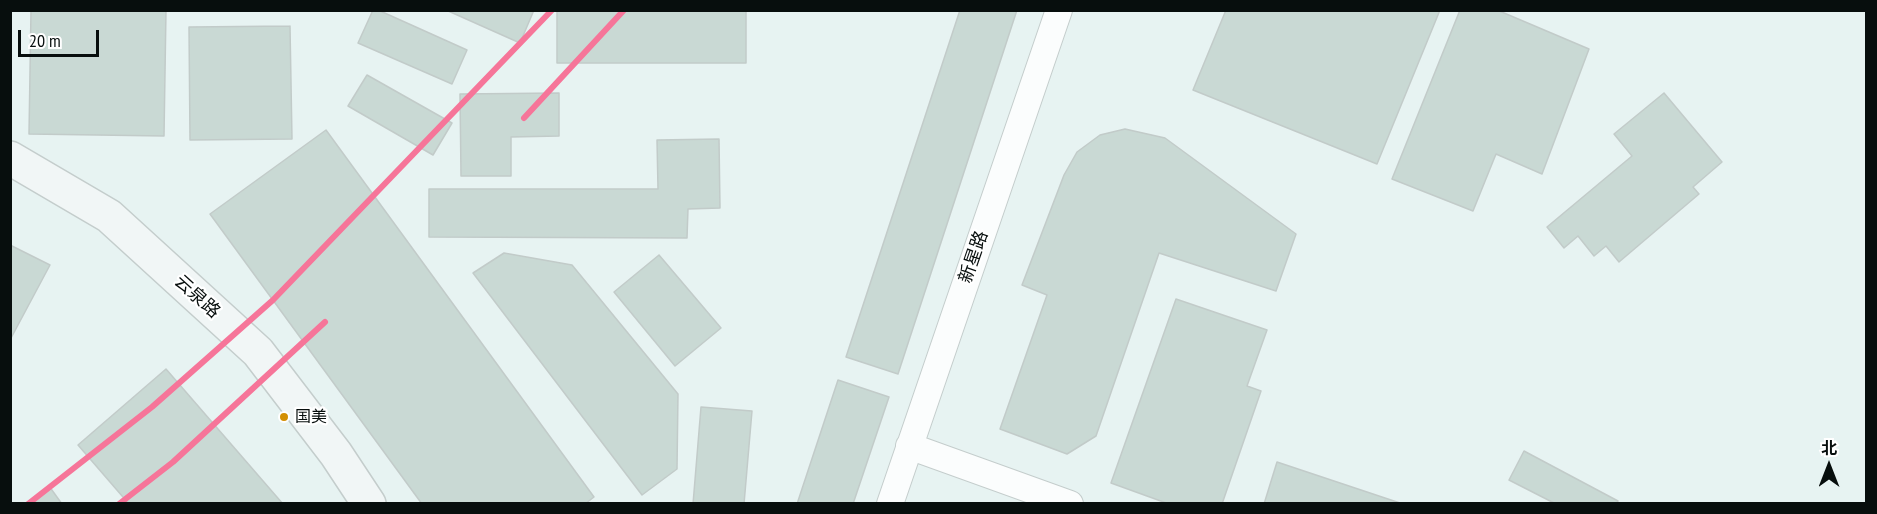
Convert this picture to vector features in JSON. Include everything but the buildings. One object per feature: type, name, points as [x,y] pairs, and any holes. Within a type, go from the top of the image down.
[{"type":"main road","name":"云泉路","points":[[10,158],[109,216],[258,352],[336,454],[369,504]]},
{"type":"street","name":"新星路","points":[[890,504],[1059,10]]},
{"type":"street","points":[[909,446],[1070,504]]},
{"type":"transit line","points":[[28,504],[152,407],[273,300],[552,10]]},
{"type":"transit line","points":[[524,118],[624,10]]},
{"type":"transit line","points":[[119,504],[173,462],[325,322]]},
{"type":"place","name":"国美","points":[[284,417]]}]
